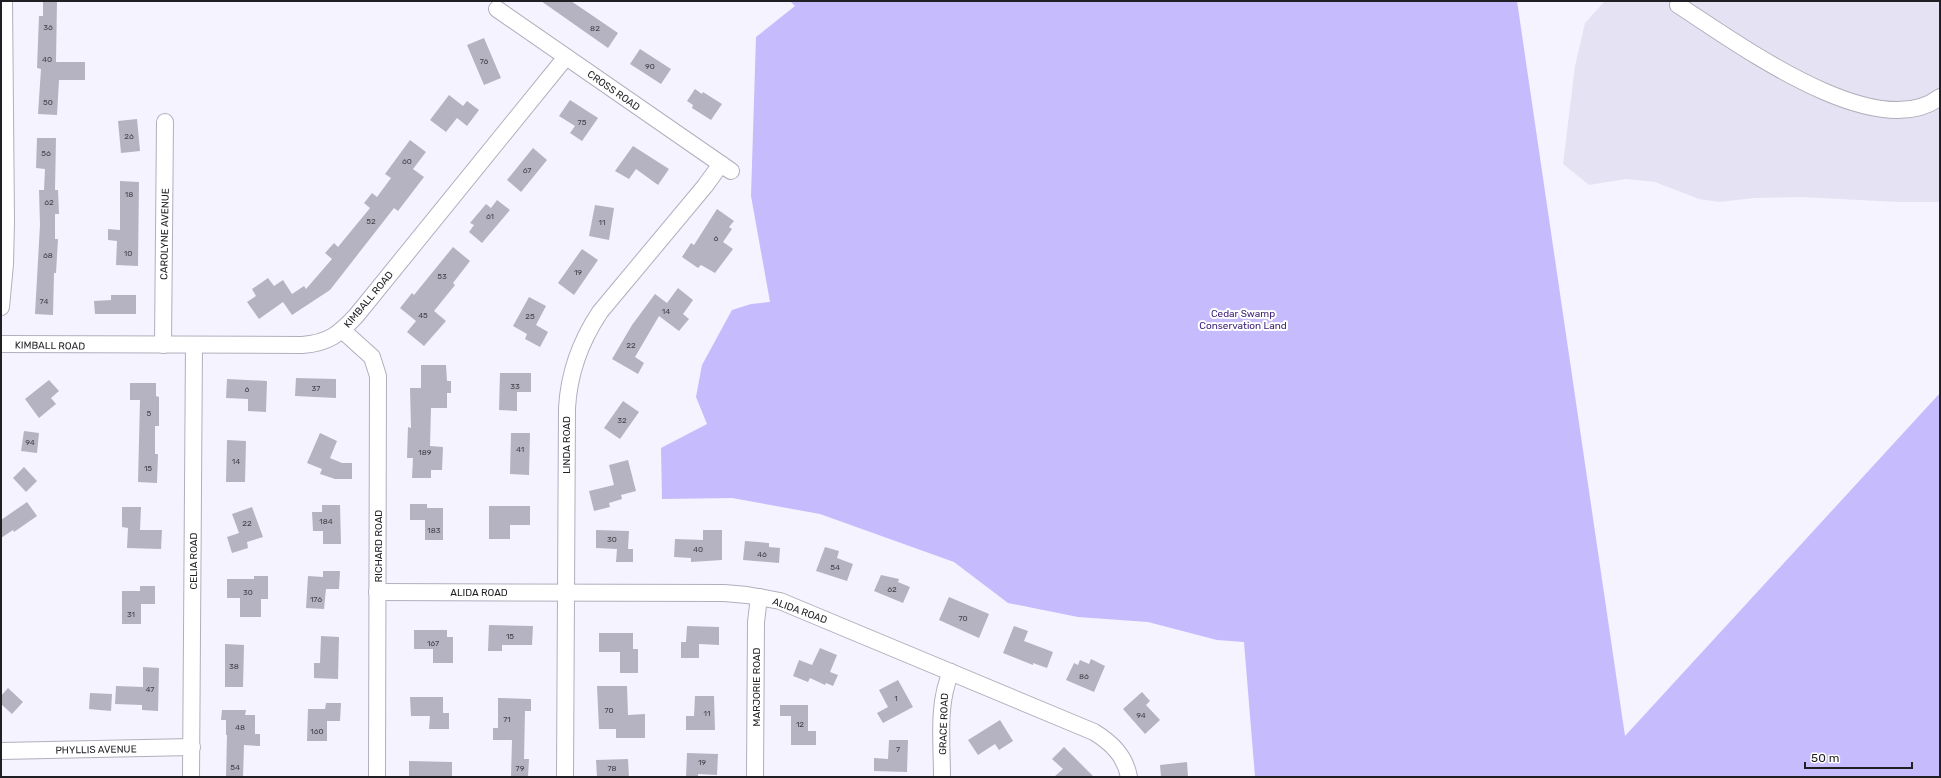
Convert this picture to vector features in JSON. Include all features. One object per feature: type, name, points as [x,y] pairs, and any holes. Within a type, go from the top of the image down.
[{"type":"street","points":[[1,307],[5,264],[6,222],[4,1]]},
{"type":"street","points":[[1678,5],[1796,79],[1839,98],[1904,111],[1920,108],[1940,97]]},
{"type":"street","name":"CROSS ROAD","points":[[497,9],[726,168]]},
{"type":"street","name":"KIMBALL ROAD","points":[[1,344],[162,346],[312,345],[328,340],[342,330],[566,57]]},
{"type":"street","name":"CAROLYNE AVENUE","points":[[162,346],[165,122]]},
{"type":"street","name":"LINDA ROAD","points":[[565,777],[566,408],[574,362],[582,342],[600,312],[705,186],[726,168]]},
{"type":"street","name":"RICHARD ROAD","points":[[342,330],[368,351],[378,369],[377,777]]},
{"type":"street","name":"CELIA ROAD","points":[[191,777],[194,346]]},
{"type":"street","name":"ALIDA ROAD","points":[[377,592],[724,593],[759,597],[800,608],[1101,736],[1119,752],[1126,766],[1129,777]]},
{"type":"street","name":"MARJORIE ROAD","points":[[755,777],[756,622],[759,597]]},
{"type":"street","name":"GRACE ROAD","points":[[942,777],[942,705],[944,688],[951,672]]},
{"type":"street","name":"PHYLLIS AVENUE","points":[[1,750],[192,747]]},
{"type":"shaded area","points":[[1605,1],[1940,1],[1940,202],[1897,202],[1802,197],[1754,198],[1719,202],[1699,199],[1655,182],[1626,179],[1589,185],[1563,164],[1575,66],[1585,23]]},
{"type":"green space","name":"Cedar Swamp Conservation Land","points":[[790,1],[1517,1],[1625,736],[1940,393],[1940,777],[1255,777],[1244,642],[1217,640],[1148,622],[1078,617],[1008,603],[954,562],[820,514],[732,498],[662,499],[661,448],[707,424],[696,397],[702,365],[732,310],[751,304],[770,302],[751,196],[756,37],[795,6]]},
{"type":"building","points":[[43,1],[57,1],[56,62],[85,62],[85,80],[59,80],[57,115],[38,114],[41,69],[37,68],[39,16],[43,16]]},
{"type":"building","points":[[541,1],[571,1],[618,33],[608,48]]},
{"type":"building","points":[[484,38],[501,78],[484,85],[467,45]]},
{"type":"building","points":[[640,49],[671,69],[661,84],[630,64]]},
{"type":"building","points":[[695,89],[702,94],[703,92],[722,104],[711,120],[692,108],[693,105],[687,101]]},
{"type":"building","points":[[449,95],[463,106],[467,101],[479,110],[467,126],[457,118],[446,132],[430,120]]},
{"type":"building","points":[[570,100],[598,118],[582,141],[570,133],[575,126],[559,116]]},
{"type":"building","points":[[137,119],[140,151],[121,153],[118,121]]},
{"type":"building","points":[[37,138],[56,138],[55,190],[58,190],[59,214],[55,214],[55,239],[58,239],[56,273],[54,273],[53,315],[35,314],[40,225],[39,190],[44,190],[45,169],[36,168]]},
{"type":"building","points":[[410,140],[426,152],[413,169],[424,177],[398,211],[394,208],[330,290],[292,315],[283,302],[259,319],[247,302],[256,296],[252,289],[268,278],[274,286],[283,280],[292,294],[304,286],[306,289],[332,259],[325,253],[334,243],[338,247],[370,208],[364,203],[372,193],[377,197],[391,178],[385,174]]},
{"type":"building","points":[[633,146],[669,169],[658,185],[636,169],[629,179],[615,171]]},
{"type":"building","points":[[533,148],[547,160],[521,192],[507,180]]},
{"type":"building","points":[[120,181],[139,182],[138,266],[116,265],[117,241],[108,240],[108,229],[120,230]]},
{"type":"building","points":[[497,200],[510,210],[482,243],[469,232],[474,225],[470,223],[486,204],[491,208]]},
{"type":"building","points":[[595,205],[614,208],[609,240],[589,236]]},
{"type":"building","points":[[717,209],[734,221],[729,227],[732,229],[723,242],[733,249],[715,273],[701,265],[698,268],[682,257],[691,243],[694,245]]},
{"type":"building","points":[[453,247],[470,261],[453,283],[455,285],[434,311],[446,321],[424,346],[407,332],[416,321],[400,308],[412,293],[414,295]]},
{"type":"building","points":[[582,249],[598,260],[574,295],[558,283]]},
{"type":"building","points":[[678,288],[693,300],[683,314],[689,319],[679,331],[659,316],[635,357],[644,363],[638,374],[612,359],[632,325],[655,294],[667,303]]},
{"type":"building","points":[[111,295],[136,295],[136,314],[95,314],[94,301],[111,300]]},
{"type":"building","points":[[529,297],[546,306],[536,325],[548,332],[540,347],[525,339],[527,334],[513,326]]},
{"type":"building","points":[[421,365],[446,365],[447,381],[451,381],[451,393],[447,393],[447,408],[431,408],[430,446],[443,447],[442,470],[431,470],[431,478],[412,478],[413,458],[407,458],[408,427],[411,428],[410,388],[421,388]]},
{"type":"building","points":[[500,373],[531,373],[531,392],[517,392],[517,411],[499,410]]},
{"type":"building","points":[[296,378],[336,379],[336,398],[295,396]]},
{"type":"building","points":[[227,379],[267,381],[266,412],[248,411],[248,399],[226,398]]},
{"type":"building","points":[[49,380],[59,391],[51,398],[56,404],[39,418],[25,399]]},
{"type":"building","points":[[130,383],[156,383],[156,396],[159,397],[159,426],[155,426],[155,454],[158,454],[157,483],[138,482],[140,400],[130,400]]},
{"type":"building","points":[[623,401],[639,412],[620,439],[604,428]]},
{"type":"building","points":[[24,431],[39,433],[37,453],[21,451]]},
{"type":"building","points":[[320,433],[337,441],[330,458],[342,463],[352,463],[352,479],[335,479],[320,474],[322,469],[307,463]]},
{"type":"building","points":[[511,433],[530,433],[529,475],[510,474]]},
{"type":"building","points":[[227,440],[246,441],[245,482],[226,482]]},
{"type":"building","points":[[628,460],[636,491],[621,495],[622,499],[609,503],[610,507],[594,511],[589,491],[614,485],[609,465]]},
{"type":"building","points":[[24,467],[37,481],[26,492],[13,478]]},
{"type":"building","points":[[27,502],[37,516],[14,532],[13,530],[1,538],[1,520]]},
{"type":"building","points":[[410,504],[427,504],[427,508],[443,508],[443,540],[425,540],[425,520],[410,520]]},
{"type":"building","points":[[322,505],[340,505],[341,544],[323,544],[323,531],[313,531],[312,512],[322,512]]},
{"type":"building","points":[[489,506],[530,506],[530,525],[510,525],[510,539],[489,539]]},
{"type":"building","points":[[122,507],[141,507],[140,530],[162,530],[161,549],[127,548],[128,528],[122,527]]},
{"type":"building","points":[[252,507],[263,537],[247,542],[248,548],[232,553],[227,537],[239,533],[232,514]]},
{"type":"building","points":[[596,530],[629,531],[628,549],[633,549],[633,562],[616,562],[617,549],[596,548]]},
{"type":"building","points":[[703,530],[722,530],[722,560],[691,562],[691,558],[674,557],[675,539],[703,540]]},
{"type":"building","points":[[745,541],[769,543],[769,547],[780,548],[779,563],[743,560]]},
{"type":"building","points":[[825,547],[839,551],[837,558],[853,564],[847,581],[816,571]]},
{"type":"building","points":[[323,571],[340,571],[339,589],[326,589],[324,609],[306,608],[308,576],[323,577]]},
{"type":"building","points":[[881,575],[899,579],[898,582],[910,587],[903,603],[874,591]]},
{"type":"building","points":[[254,576],[268,576],[268,599],[261,599],[261,617],[240,617],[240,598],[227,598],[227,579],[254,579]]},
{"type":"building","points":[[140,586],[155,586],[155,604],[141,604],[141,624],[122,624],[122,591],[140,591]]},
{"type":"building","points":[[949,597],[989,614],[979,638],[939,620]]},
{"type":"building","points":[[489,625],[533,626],[532,645],[502,645],[502,651],[488,651]]},
{"type":"building","points":[[687,626],[719,627],[719,645],[699,644],[699,658],[681,658],[681,642],[686,642]]},
{"type":"building","points":[[1014,626],[1028,631],[1024,641],[1053,652],[1047,668],[1033,663],[1033,665],[1003,653]]},
{"type":"building","points":[[414,630],[447,630],[447,637],[453,637],[453,663],[433,663],[433,649],[414,649]]},
{"type":"building","points":[[599,633],[633,633],[633,649],[638,649],[638,673],[620,673],[620,652],[599,652]]},
{"type":"building","points":[[321,636],[339,637],[338,679],[314,678],[314,663],[320,663]]},
{"type":"building","points":[[225,644],[244,645],[243,687],[225,687]]},
{"type":"building","points":[[820,648],[837,655],[830,672],[838,675],[833,686],[826,683],[825,685],[810,678],[808,682],[793,676],[799,660],[812,665]]},
{"type":"building","points":[[1091,659],[1105,666],[1094,692],[1066,680],[1074,663],[1078,665],[1080,660],[1089,664]]},
{"type":"building","points":[[143,667],[159,668],[158,711],[142,710],[142,705],[115,704],[116,686],[143,687]]},
{"type":"building","points":[[898,680],[913,707],[883,723],[877,713],[888,707],[879,690]]},
{"type":"building","points":[[597,686],[627,686],[628,715],[645,714],[645,738],[616,738],[616,729],[599,729]]},
{"type":"building","points":[[8,688],[23,702],[12,714],[1,704],[1,696]]},
{"type":"building","points":[[1142,692],[1150,701],[1146,705],[1160,720],[1145,734],[1123,709]]},
{"type":"building","points":[[90,693],[112,694],[111,711],[89,709]]},
{"type":"building","points":[[695,696],[714,696],[715,730],[686,730],[686,716],[694,716]]},
{"type":"building","points":[[410,697],[443,697],[443,713],[449,713],[449,729],[429,729],[430,716],[411,716]]},
{"type":"building","points":[[498,698],[531,699],[531,711],[525,711],[524,759],[529,759],[528,777],[511,777],[512,740],[493,740],[493,728],[498,728]]},
{"type":"building","points":[[326,703],[341,703],[340,721],[327,721],[327,741],[307,741],[308,709],[325,709]]},
{"type":"building","points":[[780,705],[808,705],[808,731],[816,731],[816,745],[791,745],[791,716],[780,716]]},
{"type":"building","points":[[222,710],[246,710],[245,715],[255,715],[255,734],[260,734],[260,746],[244,745],[243,777],[226,777],[227,735],[226,720],[221,720]]},
{"type":"building","points":[[1000,720],[1013,741],[999,750],[995,744],[978,755],[968,740]]},
{"type":"building","points":[[889,740],[908,740],[907,772],[874,771],[874,758],[888,759]]},
{"type":"building","points":[[1064,747],[1094,777],[1054,777],[1063,769],[1052,759]]},
{"type":"building","points":[[687,753],[718,754],[717,775],[698,774],[698,777],[686,777]]},
{"type":"building","points":[[628,759],[629,777],[597,777],[596,760]]},
{"type":"building","points":[[409,761],[452,762],[452,777],[409,777]]},
{"type":"building","points":[[1187,762],[1188,777],[1161,777],[1160,765]]}]
